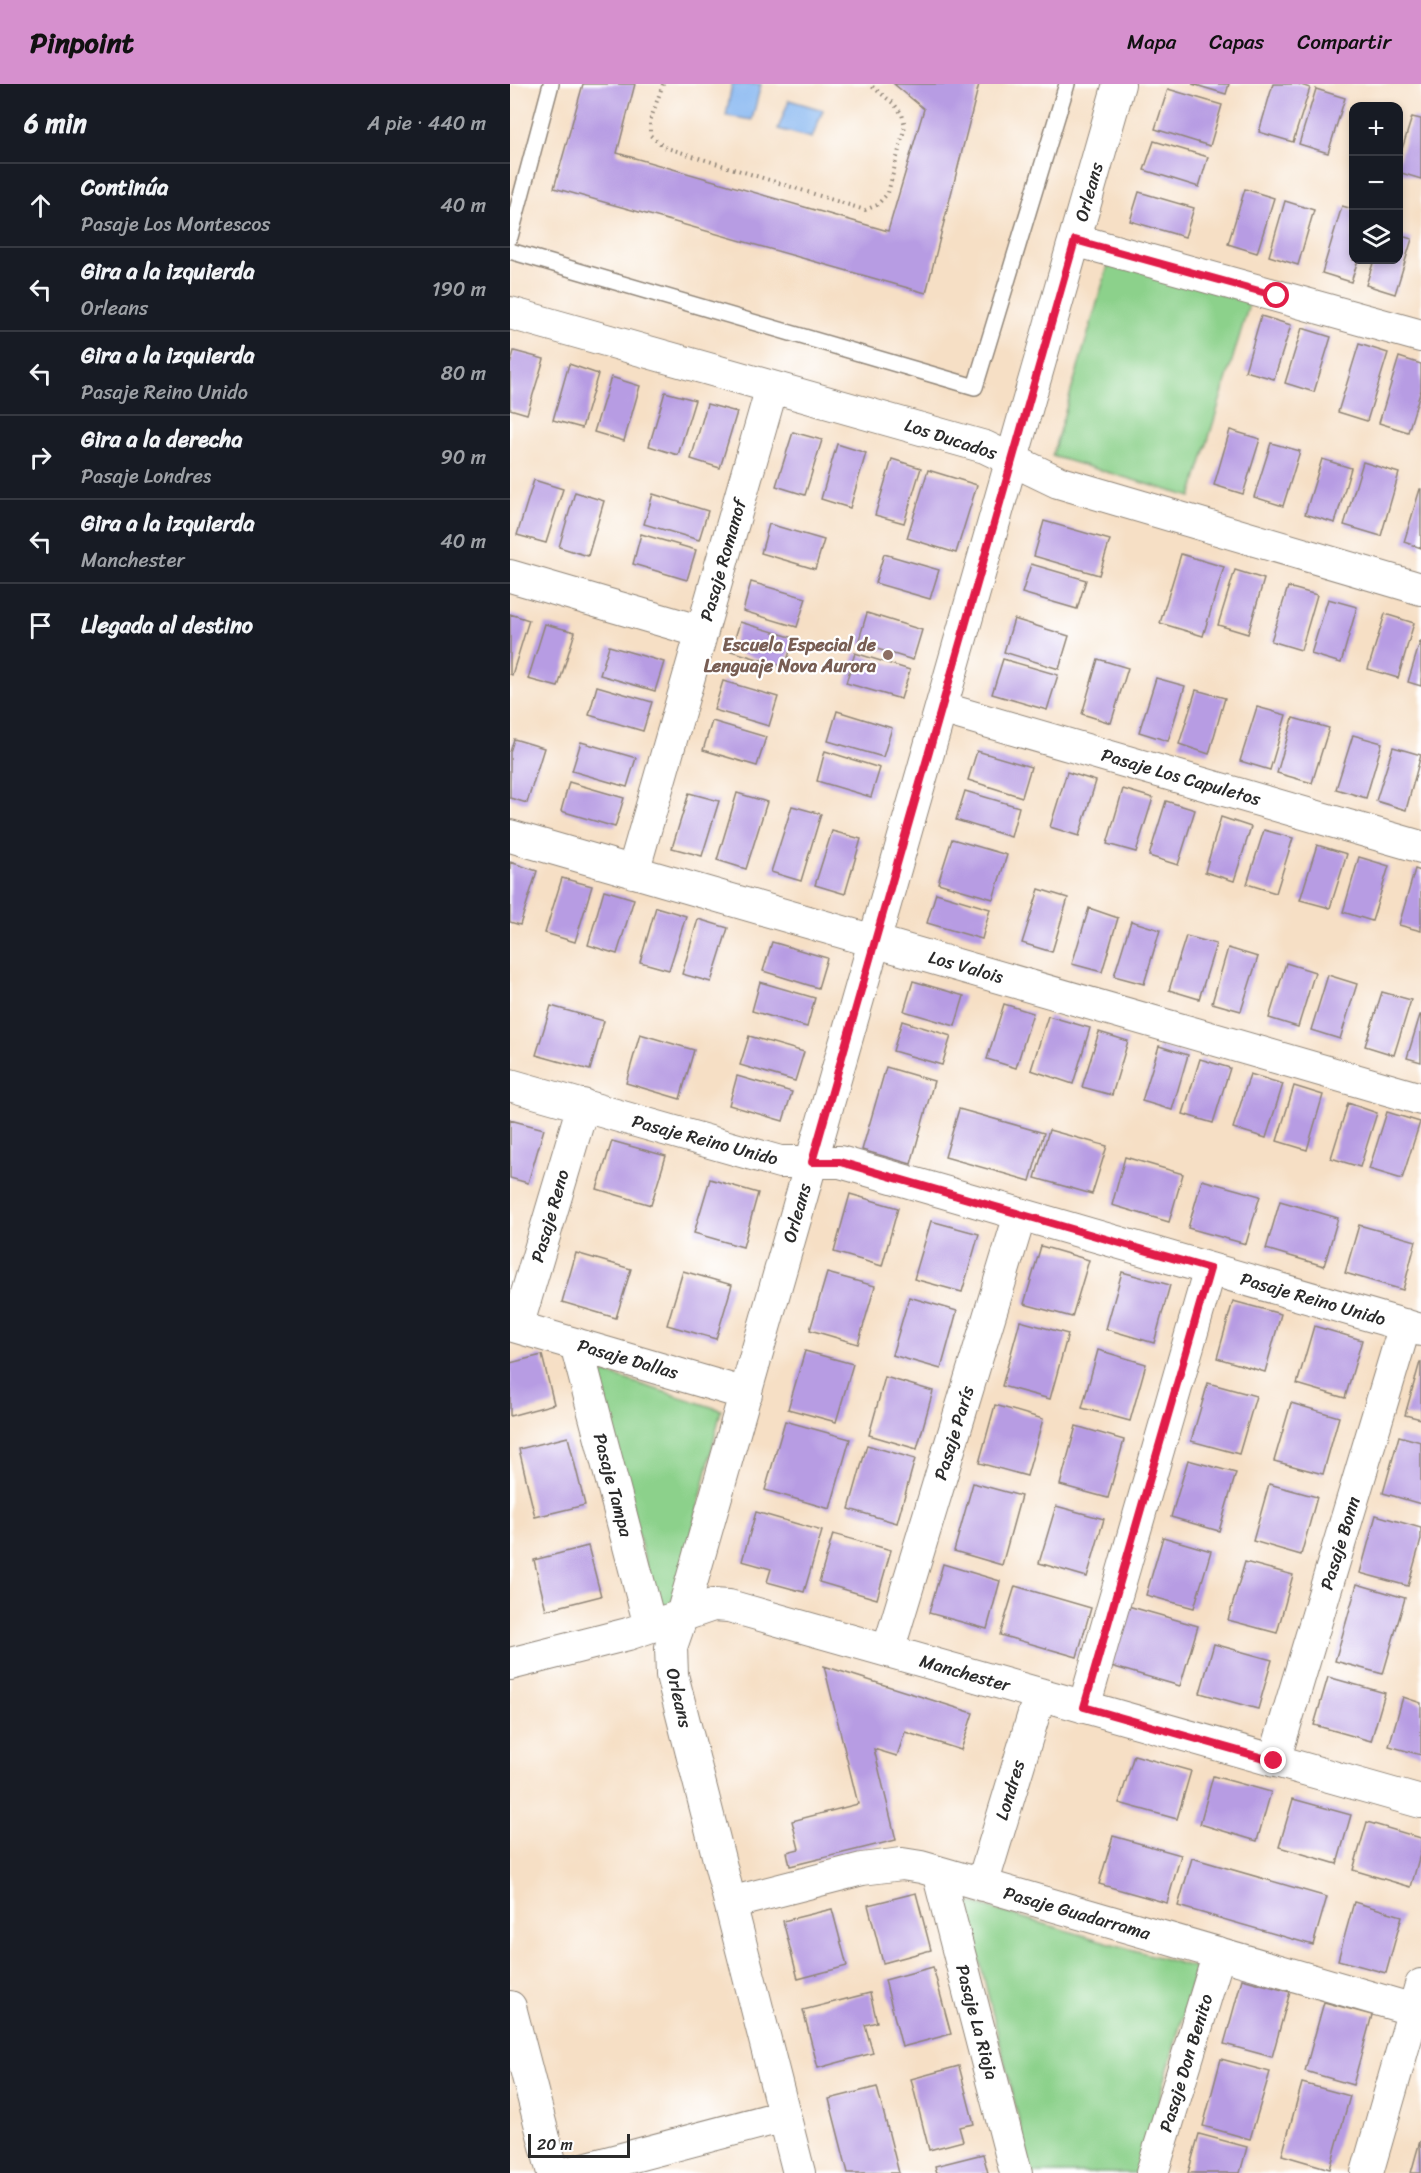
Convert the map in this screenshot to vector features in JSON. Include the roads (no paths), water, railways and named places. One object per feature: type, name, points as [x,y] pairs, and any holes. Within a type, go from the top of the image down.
[{"type":"street","name":"Orleans","points":[[799,2173],[672,1675],[671,1647],[746,1394],[1119,84]]},
{"type":"street","points":[[1075,240],[1421,336]]},
{"type":"street","name":"Los Ducados","points":[[510,313],[985,447],[1058,482],[1421,589]]},
{"type":"street","name":"Pasaje Romanof","points":[[633,872],[772,387]]},
{"type":"street","points":[[510,576],[702,632]]},
{"type":"street","name":"Pasaje Los Capuletos","points":[[941,708],[1421,847]]},
{"type":"street","name":"Los Valois","points":[[510,836],[1421,1099]]},
{"type":"street","name":"Pasaje Reino Unido","points":[[510,1085],[780,1162],[840,1162],[1413,1327]]},
{"type":"street","name":"Pasaje Reno","points":[[514,1326],[583,1106]]},
{"type":"street","name":"Pasaje París","points":[[888,1651],[1020,1215]]},
{"type":"street","points":[[1084,1707],[1210,1269]]},
{"type":"street","name":"Pasaje Dallas","points":[[514,1326],[746,1394]]},
{"type":"street","name":"Pasaje Bonn","points":[[1274,1761],[1413,1327]]},
{"type":"street","name":"Pasaje Tampa","points":[[576,1344],[650,1626]]},
{"type":"street","name":"Manchester","points":[[510,1664],[628,1634],[713,1605],[729,1606],[1421,1802]]},
{"type":"street","name":"Londres","points":[[981,1885],[1040,1694]]},
{"type":"street","name":"Pasaje Guadarrama","points":[[730,1903],[862,1869],[902,1864],[938,1872],[1219,1953],[1419,2003]]},
{"type":"street","name":"Pasaje La Rioja","points":[[938,1872],[1016,2173]]},
{"type":"street","name":"Pasaje Don Benito","points":[[1152,2173],[1219,1953]]},
{"type":"street","points":[[1367,2173],[1419,2003]]},
{"type":"street","points":[[510,2007],[553,2173]]},
{"type":"street","points":[[569,2173],[784,2116]]},
{"type":"lane","points":[[510,237],[551,84]]},
{"type":"lane","points":[[510,251],[975,387],[1067,84]]},
{"type":"water","points":[[732,84],[761,84],[752,120],[726,116]]},
{"type":"water","points":[[789,100],[823,110],[812,138],[778,129]]},
{"type":"place","name":"Escuela Especial de Lenguaje Nova Aurora","points":[[888,655]]}]
